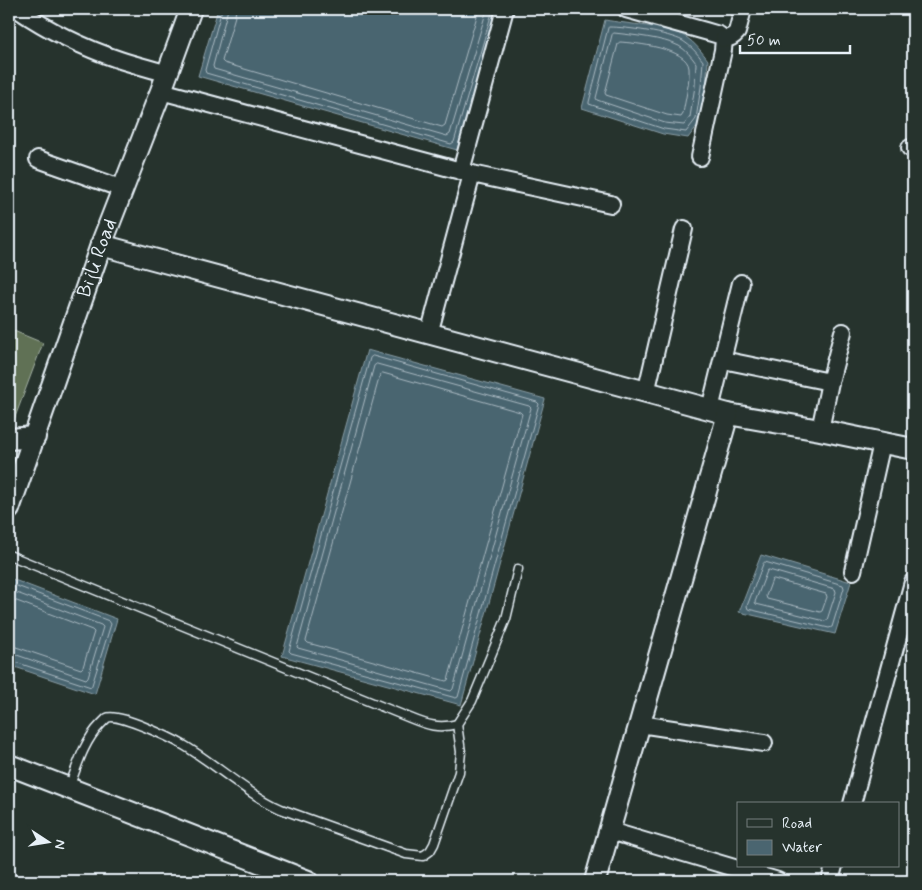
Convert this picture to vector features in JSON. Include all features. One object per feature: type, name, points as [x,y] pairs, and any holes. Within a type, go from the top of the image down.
[{"type":"street","points":[[17,9],[32,19],[85,46],[120,60],[164,83],[467,172],[610,204]]},
{"type":"street","name":"Bijli Road","points":[[9,509],[15,473],[35,438],[101,245],[191,9]]},
{"type":"street","points":[[429,334],[505,9]]},
{"type":"street","points":[[626,9],[719,35],[724,39]]},
{"type":"street","points":[[724,39],[735,35],[737,32],[742,9]]},
{"type":"street","points":[[700,157],[724,39]]},
{"type":"street","points":[[38,160],[123,189]]},
{"type":"street","points":[[646,393],[684,229]]},
{"type":"street","points":[[101,245],[719,412],[913,449]]},
{"type":"street","points":[[595,881],[640,724],[719,412],[723,360],[742,283]]},
{"type":"street","points":[[820,430],[843,332]]},
{"type":"street","points":[[723,360],[830,382]]},
{"type":"street","points":[[9,439],[35,438]]},
{"type":"street","points":[[853,571],[882,443]]},
{"type":"street","points":[[853,802],[913,582]]},
{"type":"street","points":[[640,724],[764,743]]},
{"type":"street","points":[[9,765],[308,881]]},
{"type":"street","points":[[610,831],[778,881]]},
{"type":"street","points":[[830,881],[833,868]]},
{"type":"lane","points":[[9,555],[428,725],[447,727],[457,724],[472,701],[506,619],[518,569]]},
{"type":"lane","points":[[69,788],[94,731],[107,718],[119,718],[184,746],[266,802],[281,809],[406,854],[423,856],[430,851],[434,844],[459,772],[461,752],[457,724]]},
{"type":"green space","points":[[9,329],[43,343],[9,433]]},
{"type":"water","points":[[218,9],[498,9],[457,150],[198,76]]},
{"type":"water","points":[[605,20],[678,33],[692,42],[708,60],[706,88],[700,122],[688,138],[663,134],[582,108]]},
{"type":"water","points":[[367,350],[545,399],[461,705],[282,656]]},
{"type":"water","points":[[761,555],[851,582],[835,634],[739,612]]},
{"type":"water","points":[[9,578],[117,619],[95,694],[9,665]]}]
